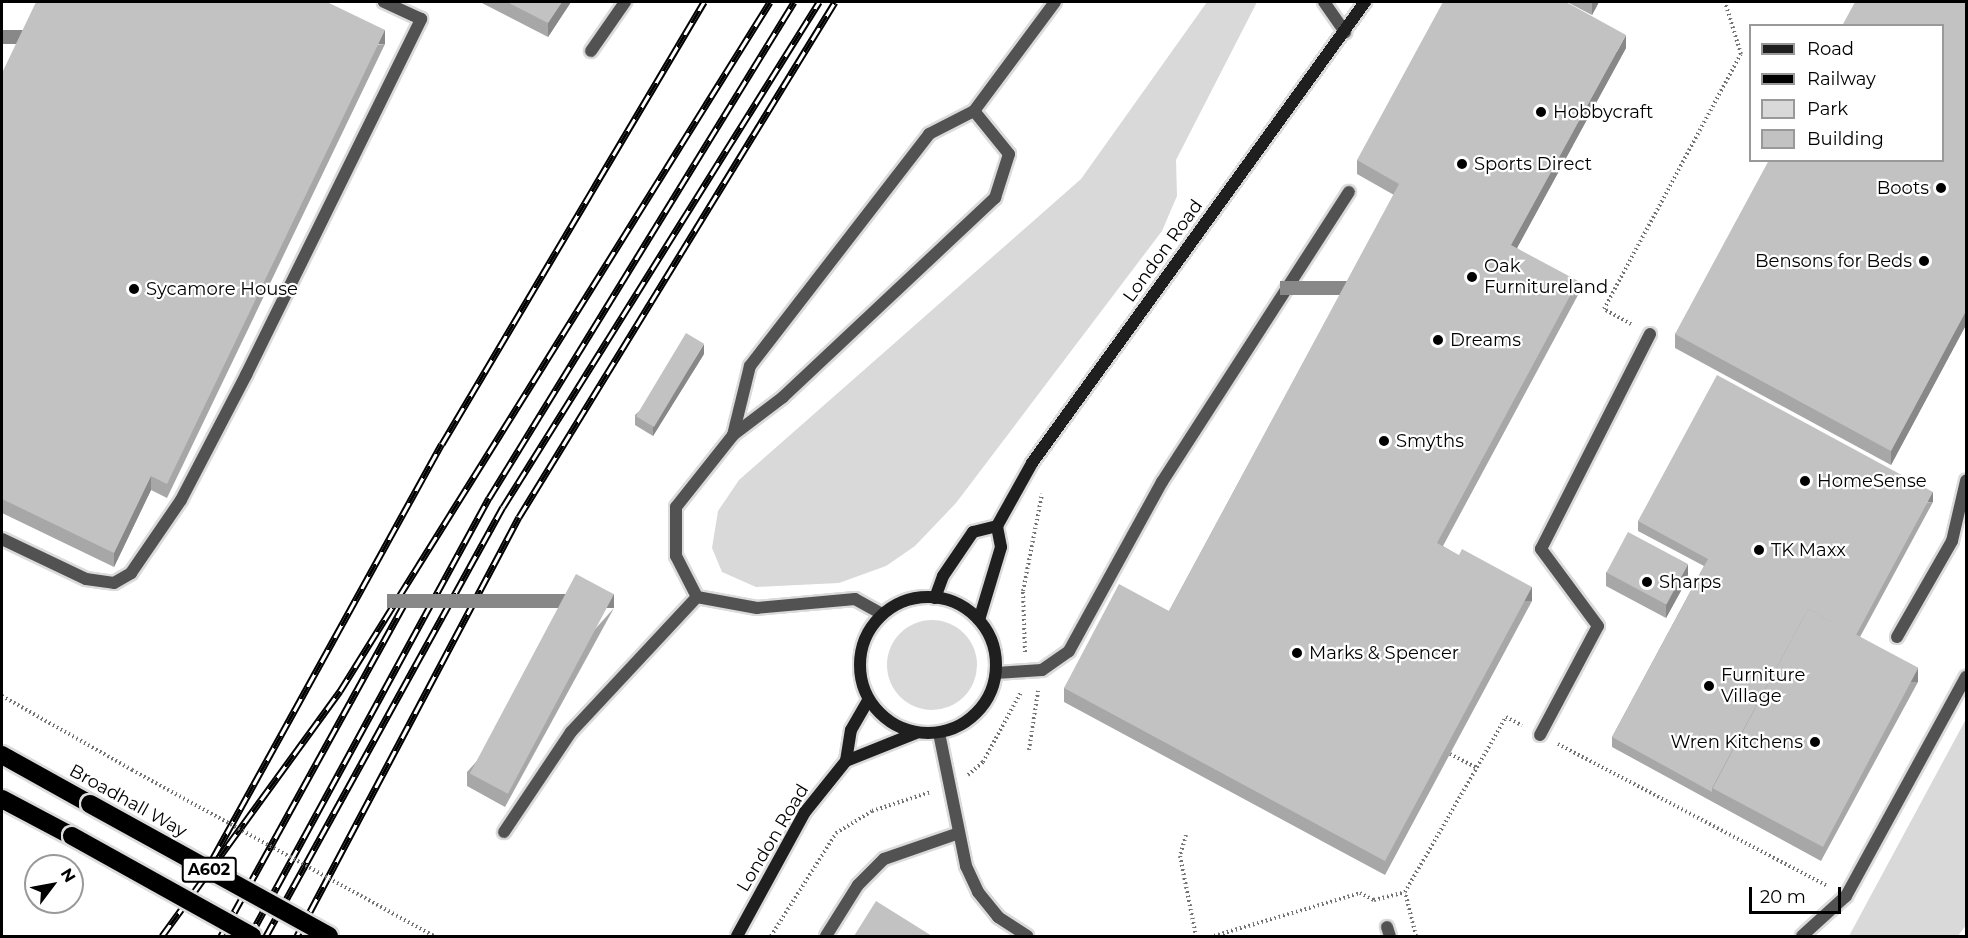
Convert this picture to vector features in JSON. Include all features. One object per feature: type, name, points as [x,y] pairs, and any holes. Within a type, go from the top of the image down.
[{"type":"highway","name":"Broadhall Way","points":[[2,755],[329,936]]},
{"type":"highway","name":"A602","points":[[2,799],[252,936]]},
{"type":"main road","name":"London Road","points":[[979,620],[1001,547],[998,526],[1032,463],[1365,2]]},
{"type":"main road","points":[[935,598],[943,576],[974,532],[998,526]]},
{"type":"main road","points":[[935,598],[949,600],[979,620],[995,654],[996,673],[980,710],[961,725],[939,733],[916,733],[897,727],[868,701],[859,675],[860,651],[882,614],[902,601],[935,598]]},
{"type":"main road","name":"London Road","points":[[846,761],[851,730],[868,701]]},
{"type":"main road","name":"London Road","points":[[737,936],[805,812],[846,761],[916,733]]},
{"type":"street","points":[[2,539],[86,579],[114,583],[131,573],[181,500],[241,386],[421,19],[388,2]]},
{"type":"street","points":[[591,51],[625,2]]},
{"type":"street","points":[[733,435],[750,366],[929,134],[974,111],[1055,2]]},
{"type":"street","points":[[1324,2],[1345,32]]},
{"type":"street","points":[[698,597],[676,556],[676,507],[733,435],[783,397],[995,198],[1009,154],[974,111]]},
{"type":"street","points":[[996,673],[1042,670],[1069,651],[1162,482],[1349,192]]},
{"type":"street","points":[[1540,735],[1598,626],[1541,549],[1650,334]]},
{"type":"street","points":[[1897,637],[1952,541],[1966,481]]},
{"type":"street","points":[[698,597],[757,608],[855,599],[882,614]]},
{"type":"street","points":[[504,832],[571,732],[698,597]]},
{"type":"street","points":[[1802,936],[1846,896],[1966,677]]},
{"type":"street","points":[[939,733],[956,834],[978,892],[998,916],[1027,936]]},
{"type":"street","points":[[826,936],[858,885],[884,859],[956,834]]},
{"type":"path","points":[[1650,334],[1604,309],[1741,54],[1725,2]]},
{"type":"path","points":[[1029,750],[1042,670]]},
{"type":"path","points":[[2,696],[434,936]]},
{"type":"path","points":[[1416,936],[1405,892],[1506,717],[1846,896]]},
{"type":"path","points":[[1450,754],[1476,767]]},
{"type":"path","points":[[1186,835],[1180,856],[1196,936]]},
{"type":"path","points":[[1214,936],[1360,892],[1374,900],[1405,892]]},
{"type":"green space","points":[[1207,2],[1257,2],[1176,160],[1177,196],[1162,231],[956,503],[915,546],[886,566],[839,583],[756,587],[722,572],[712,548],[718,511],[739,480],[1081,179]]},
{"type":"green space","points":[[932,620],[949,624],[964,633],[973,648],[977,665],[973,682],[964,697],[949,706],[932,710],[915,706],[900,697],[891,682],[887,665],[891,648],[900,633],[915,624]]},
{"type":"green space","points":[[1966,719],[1966,925],[1958,936],[1849,936]]},
{"type":"building","name":"Sycamore House","points":[[36,2],[327,2],[385,30],[167,484],[151,476],[114,553],[2,499],[2,73]]},
{"type":"building","points":[[507,2],[562,2],[548,23]]},
{"type":"building","points":[[1443,2],[1566,2],[1626,35],[1511,245],[1578,281],[1437,543],[1459,555],[1462,549],[1532,587],[1385,861],[1064,688],[1119,584],[1169,611],[1399,184],[1357,160]]},
{"type":"building","points":[[1855,2],[1966,2],[1966,311],[1891,451],[1675,334],[1768,162],[1944,162],[1944,24],[1843,24]]},
{"type":"building","points":[[686,333],[704,344],[654,427],[636,416]]},
{"type":"building","points":[[1717,375],[1933,492],[1856,635],[1808,609],[1712,788],[1712,792],[1612,737],[1708,559],[1638,521]]},
{"type":"building","name":"Sharps","points":[[1628,532],[1688,564],[1666,605],[1606,573]]},
{"type":"building","points":[[576,574],[614,594],[508,794],[470,774]]},
{"type":"building","name":"Wren Kitchens","points":[[1808,609],[1918,668],[1823,847],[1713,788]]},
{"type":"building","points":[[876,901],[932,936],[854,936]]},
{"type":"railway","points":[[213,858],[442,444],[704,2]]},
{"type":"railway","points":[[162,936],[340,691],[770,2]]},
{"type":"railway","points":[[250,936],[489,498],[794,2]]},
{"type":"railway","points":[[266,936],[503,507],[819,2]]},
{"type":"railway","points":[[297,936],[519,517],[835,2]]},
{"type":"railway","points":[[221,936],[406,601]]},
{"type":"place","name":"Hobbycraft","points":[[1541,112]]},
{"type":"place","name":"Sports Direct","points":[[1462,164]]},
{"type":"place","name":"Boots","points":[[1941,188]]},
{"type":"place","name":"Bensons for Beds","points":[[1924,261]]},
{"type":"place","name":"Oak Furnitureland","points":[[1472,277]]},
{"type":"place","name":"Sycamore House","points":[[134,289]]},
{"type":"place","name":"Dreams","points":[[1438,340]]},
{"type":"place","name":"Smyths","points":[[1384,441]]},
{"type":"place","name":"HomeSense","points":[[1805,481]]},
{"type":"place","name":"TK Maxx","points":[[1759,550]]},
{"type":"place","name":"Sharps","points":[[1647,582]]},
{"type":"place","name":"Marks & Spencer","points":[[1297,653]]},
{"type":"place","name":"Furniture Village","points":[[1709,686]]},
{"type":"place","name":"Wren Kitchens","points":[[1815,742]]}]
